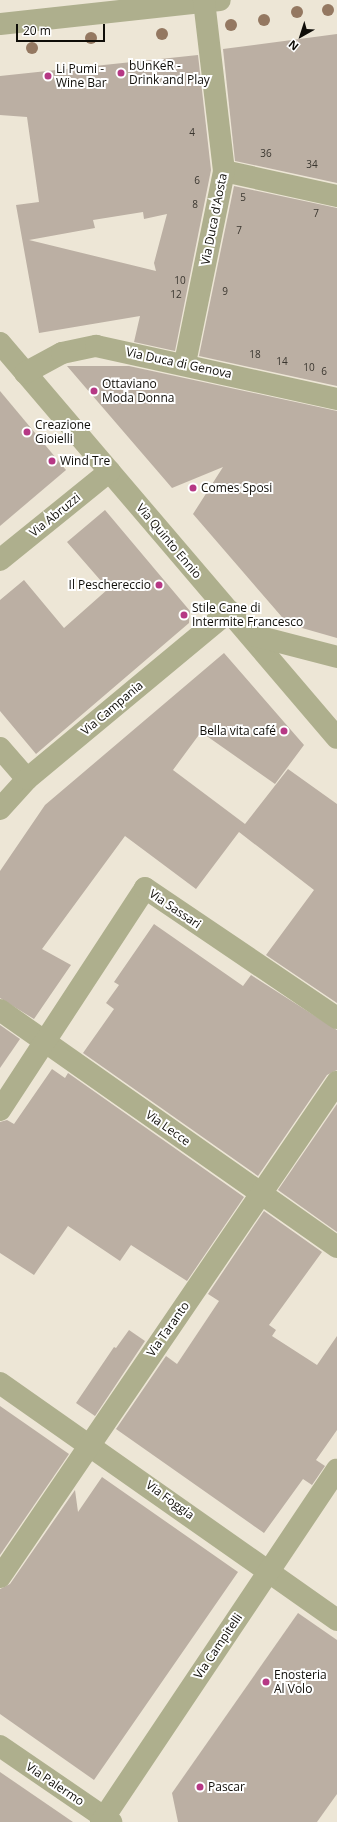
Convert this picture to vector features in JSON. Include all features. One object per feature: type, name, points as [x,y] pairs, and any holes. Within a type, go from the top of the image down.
[{"type":"street","points":[[0,24],[209,1]]},
{"type":"street","name":"Via Duca d'Aosta","points":[[185,363],[224,171],[209,1]]},
{"type":"street","points":[[224,171],[337,196]]},
{"type":"street","name":"Via Quinto Ennio","points":[[0,343],[337,738]]},
{"type":"street","name":"Via Duca di Genova","points":[[25,373],[62,353],[96,346],[185,363],[337,399]]},
{"type":"street","name":"Via Abruzzi","points":[[0,560],[110,472]]},
{"type":"street","name":"Via Campania","points":[[0,809],[27,779],[228,611]]},
{"type":"street","points":[[249,634],[337,657]]},
{"type":"street","points":[[0,748],[27,779]]},
{"type":"street","name":"Via Sassari","points":[[46,1041],[145,888],[337,1018]]},
{"type":"street","name":"Via Lecce","points":[[0,1010],[337,1246]]},
{"type":"street","points":[[0,1110],[46,1041]]},
{"type":"street","name":"Via Taranto","points":[[0,1577],[89,1443],[337,1082]]},
{"type":"street","name":"Via Foggia","points":[[0,1383],[89,1443],[337,1620]]},
{"type":"street","name":"Via Campitelli","points":[[105,1820],[268,1570],[337,1470]]},
{"type":"street","name":"Via Palermo","points":[[0,1746],[105,1820]]},
{"type":"building","points":[[337,34],[337,183],[235,161],[223,49]]},
{"type":"building","points":[[198,55],[211,170],[175,351],[134,342],[140,316],[39,333],[16,205],[39,202],[27,117],[0,115],[0,76]],"holes":[[[143,212],[144,219],[167,214],[154,263],[156,271],[29,240],[95,228],[93,220]]]},
{"type":"building","points":[[234,186],[337,208],[337,386],[199,356]]},
{"type":"building","points":[[67,366],[129,366],[337,411],[337,638],[288,624],[193,514],[223,467],[172,488]]},
{"type":"building","points":[[0,391],[66,470],[0,526]]},
{"type":"building","points":[[105,510],[190,611],[189,623],[36,754],[0,711],[0,600],[24,580],[64,628],[108,589],[67,542]]},
{"type":"building","points":[[224,653],[304,745],[275,784],[201,732],[173,770],[245,824],[288,769],[337,804],[337,1003],[266,955],[314,890],[239,832],[196,889],[125,836],[42,949],[71,965],[34,1019],[0,998],[0,871],[45,805]]},
{"type":"building","points":[[154,924],[243,986],[251,975],[337,1030],[337,1070],[327,1075],[258,1176],[83,1053],[114,1009],[106,1003],[119,985],[114,982]]},
{"type":"building","points":[[0,1025],[20,1039],[0,1068]]},
{"type":"building","points":[[52,1069],[65,1078],[68,1073],[244,1197],[187,1281],[131,1245],[120,1261],[68,1226],[34,1275],[0,1253],[0,1122],[7,1120],[14,1124]]},
{"type":"building","points":[[337,1104],[337,1232],[278,1190]]},
{"type":"building","points":[[264,1211],[322,1252],[269,1325],[276,1330],[272,1336],[317,1365],[337,1336],[337,1430],[316,1460],[325,1466],[312,1485],[303,1479],[264,1533],[116,1429],[166,1356],[177,1364],[219,1301],[208,1294]]},
{"type":"building","points":[[129,1330],[145,1341],[95,1416],[76,1403],[114,1347],[116,1348]]},
{"type":"building","points":[[0,1406],[69,1454],[0,1555]]},
{"type":"building","points":[[102,1477],[238,1572],[94,1780],[0,1714],[0,1589],[10,1584],[75,1490],[78,1512]]},
{"type":"building","points":[[298,1613],[337,1640],[337,1794],[317,1822],[178,1822],[172,1793]]},
{"type":"building","points":[[0,1772],[73,1822],[0,1822]]},
{"type":"place","name":"bUnKeR - Drink and Play","points":[[121,73]]},
{"type":"place","name":"Li Pumi - Wine Bar","points":[[48,76]]},
{"type":"place","name":"Ottaviano Moda Donna","points":[[94,391]]},
{"type":"place","name":"Creazione Gioielli","points":[[27,432]]},
{"type":"place","name":"Wind Tre","points":[[52,461]]},
{"type":"place","name":"Comes Sposi","points":[[193,488]]},
{"type":"place","name":"Il Peschereccio","points":[[159,585]]},
{"type":"place","name":"Stile Cane di Intermite Francesco","points":[[184,615]]},
{"type":"place","name":"Bella vita café","points":[[284,731]]},
{"type":"place","name":"Enosteria Al Volo","points":[[266,1682]]},
{"type":"place","name":"Pascar","points":[[200,1787]]}]
